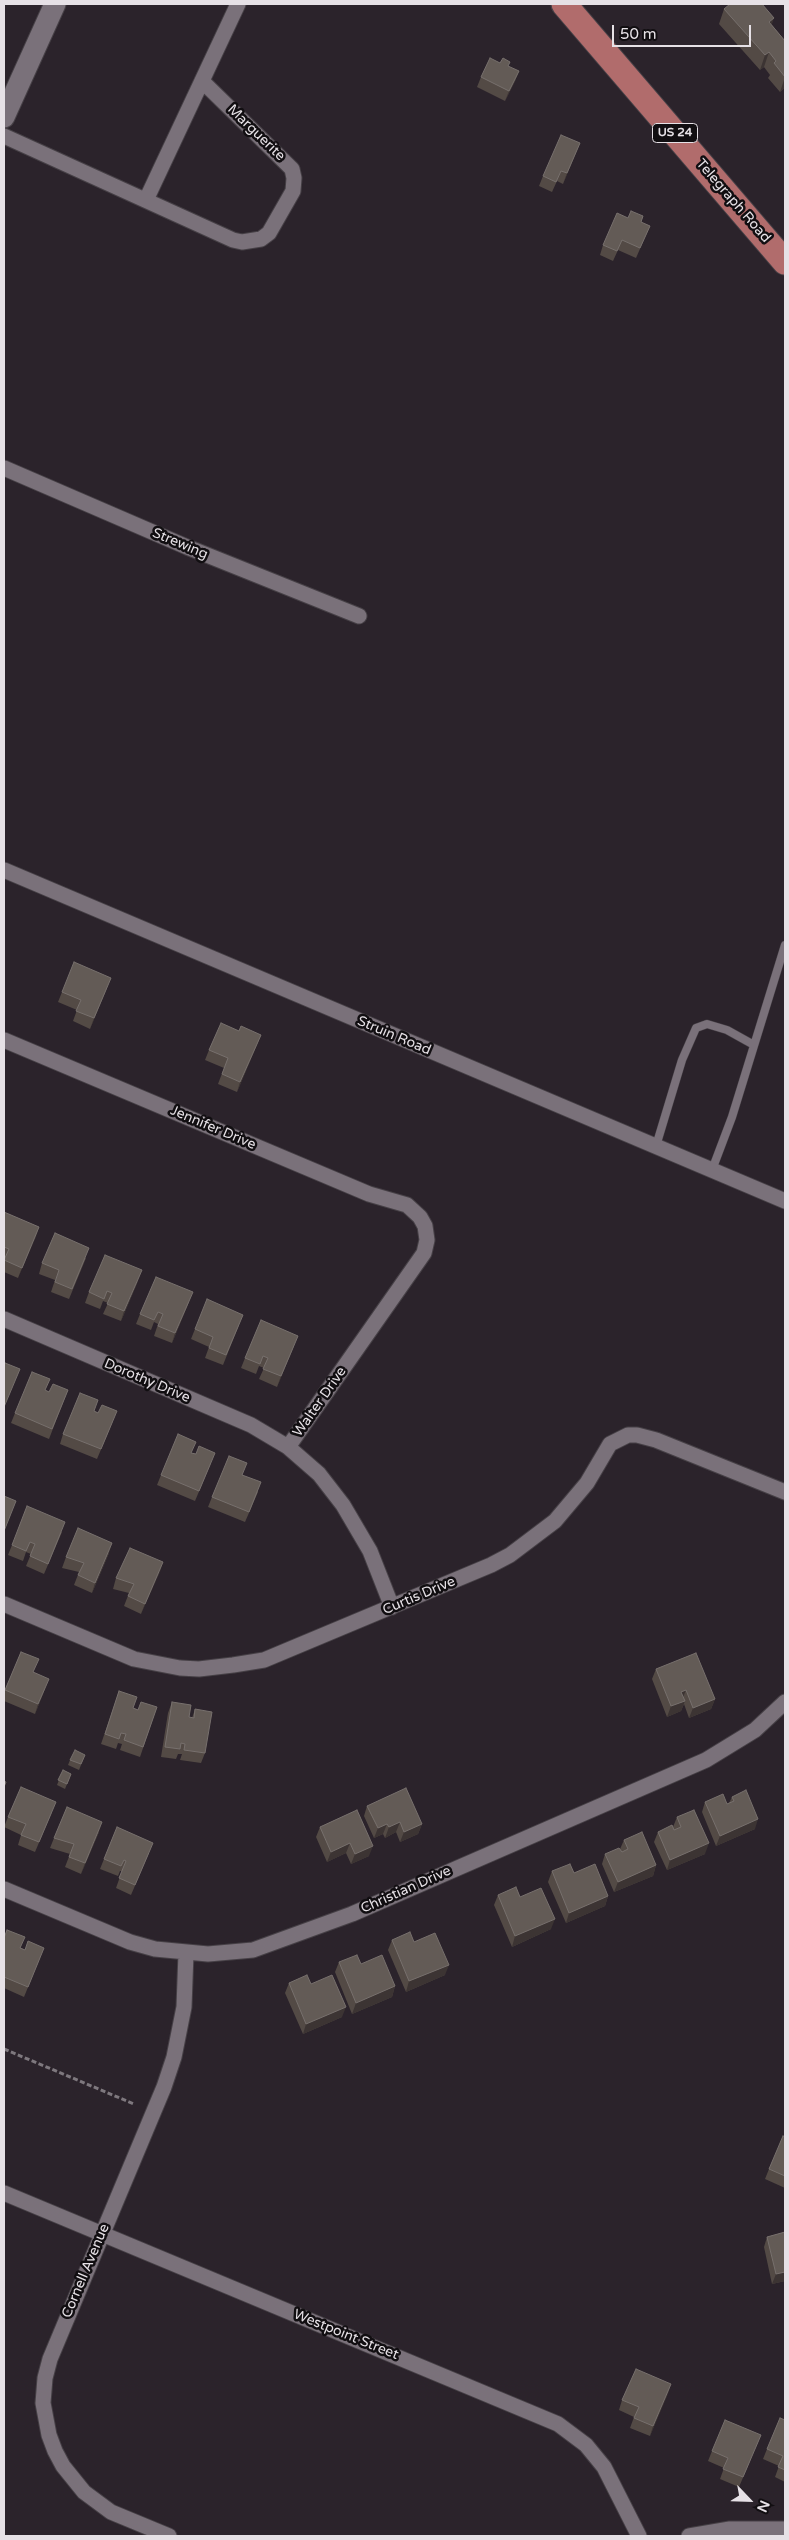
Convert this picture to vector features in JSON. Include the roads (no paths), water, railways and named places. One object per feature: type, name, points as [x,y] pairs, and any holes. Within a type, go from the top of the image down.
[{"type":"main road","points":[[4,116],[55,4]]},
{"type":"main road","name":"Telegraph Road","points":[[564,4],[785,262]]},
{"type":"street","points":[[146,200],[238,4]]},
{"type":"street","name":"Marguerite","points":[[4,136],[233,240],[250,242],[261,239],[269,232],[293,191],[294,178],[288,164],[202,81]]},
{"type":"street","name":"Strewing","points":[[4,468],[187,547],[359,616]]},
{"type":"street","name":"Struin Road","points":[[4,870],[785,1201]]},
{"type":"street","name":"Jennifer Drive","points":[[4,1040],[369,1194],[407,1206],[420,1217]]},
{"type":"street","name":"Walter Drive","points":[[392,1607],[370,1551],[343,1505],[319,1474],[288,1447],[424,1253],[427,1240],[425,1226],[420,1217]]},
{"type":"street","name":"Dorothy Drive","points":[[4,1319],[251,1425],[288,1447]]},
{"type":"street","name":"Curtis Drive","points":[[4,1604],[134,1659],[180,1668],[199,1669],[264,1660],[491,1566],[528,1544],[555,1521],[574,1500],[610,1444],[628,1435],[656,1440],[785,1492]]},
{"type":"street","name":"Christian Drive","points":[[4,1889],[130,1942],[155,1949],[186,1953],[228,1954],[253,1950],[335,1921],[706,1760],[755,1730],[785,1702]]},
{"type":"street","name":"Cornell Avenue","points":[[169,2536],[111,2512],[84,2492],[63,2466],[49,2435],[43,2403],[45,2378],[50,2359],[164,2087],[174,2057],[184,2007],[186,1953]]},
{"type":"street","name":"Westpoint Street","points":[[4,2193],[558,2424],[586,2445],[604,2468],[639,2536]]},
{"type":"street","points":[[689,2536],[730,2529],[785,2530]]},
{"type":"lane","points":[[712,1170],[732,1118],[785,945]]},
{"type":"lane","points":[[656,1146],[682,1060],[696,1028],[708,1024],[754,1045]]}]
